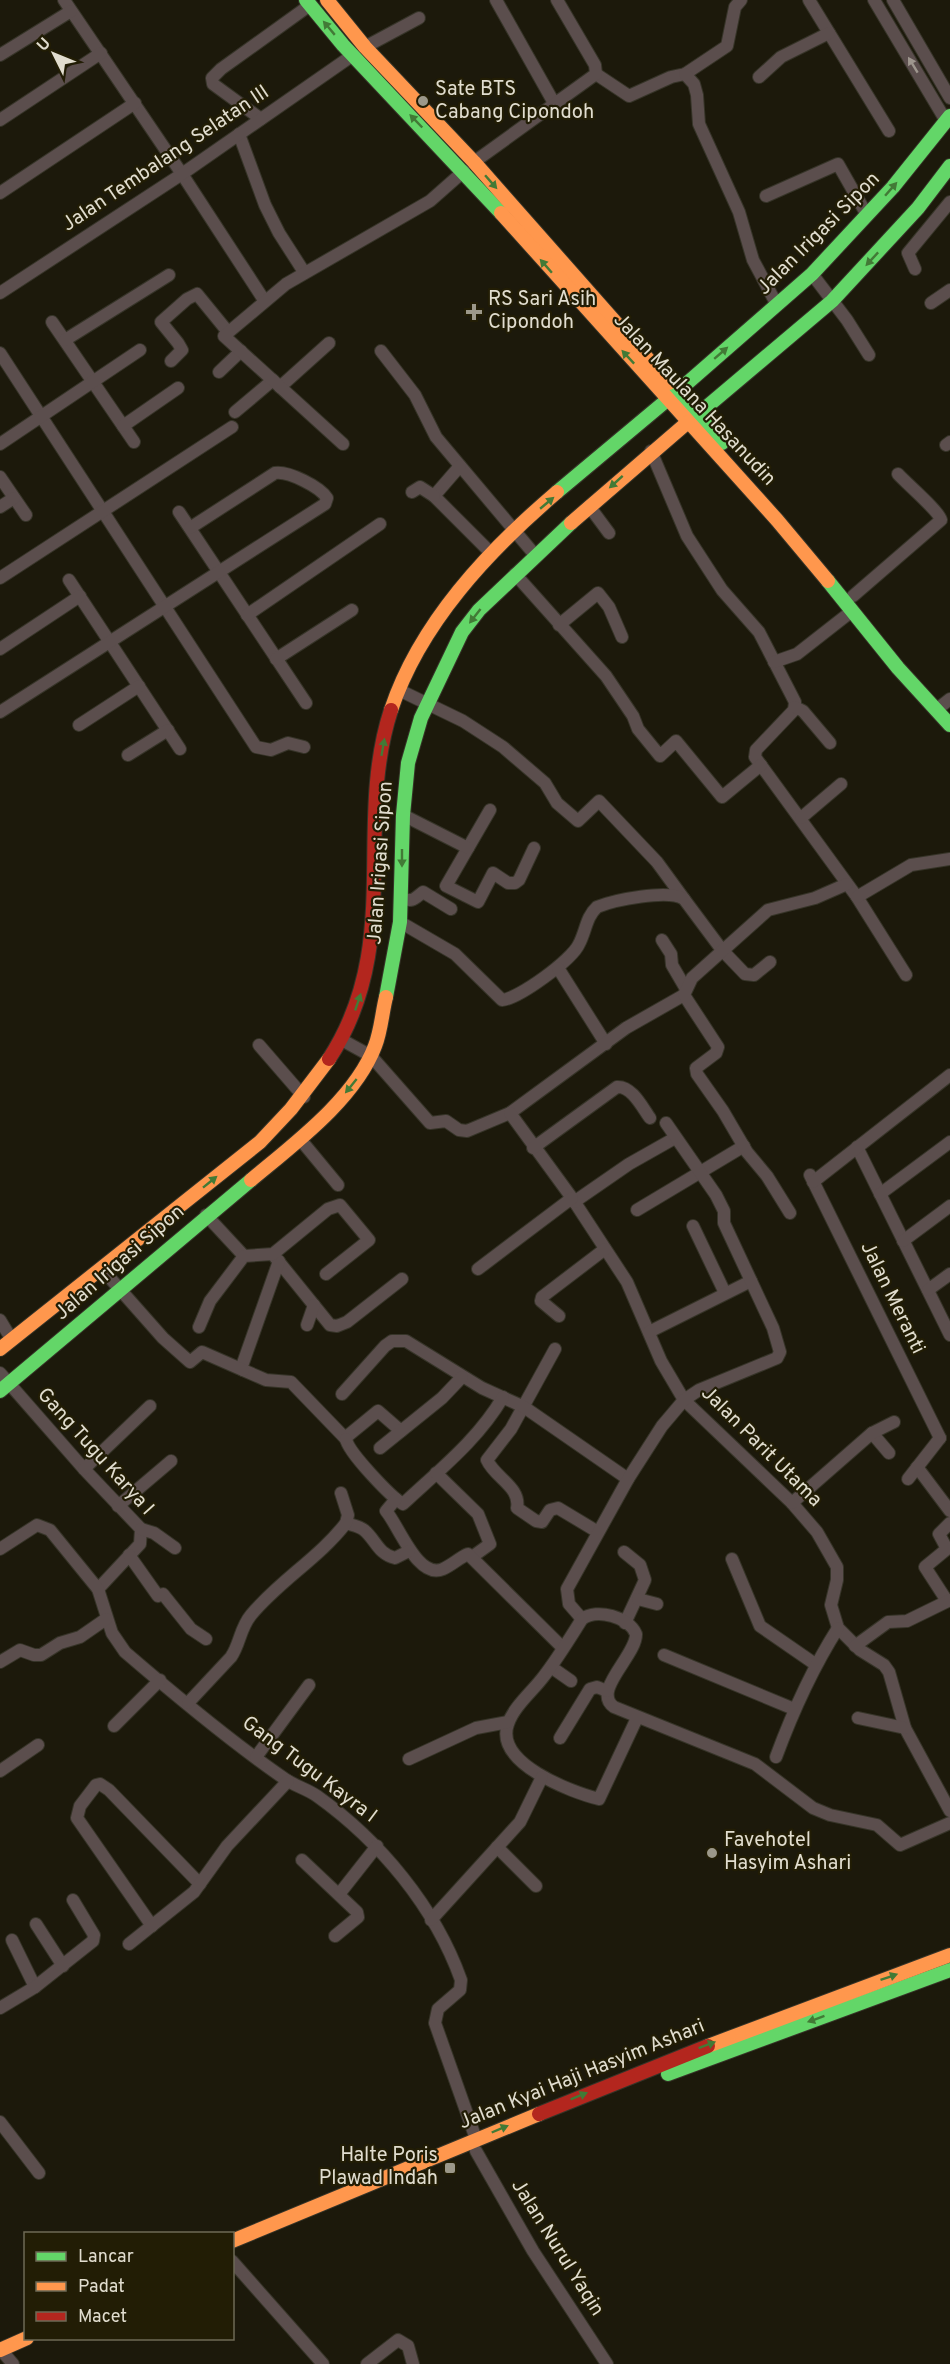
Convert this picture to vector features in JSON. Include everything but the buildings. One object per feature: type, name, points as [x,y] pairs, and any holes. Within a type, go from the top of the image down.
[{"type":"street","name":"Jalan Maulana Hasanudin","points":[[327,0],[462,172],[572,273],[671,399]]},
{"type":"street","points":[[496,0],[554,103]]},
{"type":"street","points":[[557,0],[595,65],[596,74],[629,96],[671,77],[685,74],[727,46],[735,7],[741,0]]},
{"type":"street","points":[[809,0],[889,131]]},
{"type":"street","points":[[874,0],[948,118]]},
{"type":"street","points":[[893,0],[950,98]]},
{"type":"street","name":"Jalan Maulana Hasanudin","points":[[308,3],[352,55],[462,172],[561,284],[804,536],[946,705],[950,724]]},
{"type":"street","points":[[261,118],[213,84],[212,78],[308,3]]},
{"type":"street","points":[[0,55],[67,5],[135,103],[264,300]]},
{"type":"street","points":[[352,55],[419,18]]},
{"type":"street","points":[[759,77],[770,70],[781,57],[829,33]]},
{"type":"street","points":[[0,120],[101,53]]},
{"type":"street","name":"Jalan Tembalang Selatan III","points":[[0,292],[182,174],[352,55]]},
{"type":"street","points":[[343,444],[224,336],[264,300],[304,272],[430,201],[462,172],[596,74]]},
{"type":"street","points":[[685,74],[694,84],[699,124],[739,212],[753,260],[777,305]]},
{"type":"street","points":[[0,193],[135,103]]},
{"type":"street","name":"Jalan Irigasi Sipon","points":[[0,1349],[104,1271],[260,1142],[304,1097],[345,1041],[362,989],[376,909],[376,793],[383,742],[419,645],[432,626],[492,554],[515,531],[813,276],[948,118]]},
{"type":"street","points":[[238,134],[265,205],[279,233],[304,272]]},
{"type":"street","points":[[766,196],[838,164],[867,215]]},
{"type":"street","name":"Jalan Irigasi Sipon","points":[[4,1382],[300,1139],[355,1083],[369,1054],[389,983],[400,922],[403,815],[408,762],[425,703],[462,632],[479,610],[534,554],[689,418],[831,299],[918,208],[950,166]]},
{"type":"street","points":[[915,269],[908,257],[909,251],[950,202]]},
{"type":"street","points":[[561,284],[572,273]]},
{"type":"street","points":[[65,340],[169,275]]},
{"type":"street","points":[[813,276],[869,355]]},
{"type":"street","points":[[931,303],[950,290]]},
{"type":"street","points":[[171,361],[182,350],[160,322],[186,299],[197,294],[228,332]]},
{"type":"street","points":[[52,322],[134,442]]},
{"type":"street","points":[[235,412],[328,343]]},
{"type":"street","points":[[0,444],[140,350]]},
{"type":"street","points":[[219,372],[242,351]]},
{"type":"street","points":[[381,351],[416,395],[430,428],[534,554]]},
{"type":"street","points":[[0,353],[256,747],[271,750],[288,743],[304,747]]},
{"type":"street","points":[[123,426],[178,388]]},
{"type":"street","name":"Jalan Maulana Hasanudin","points":[[689,418],[763,503],[848,614],[946,705]]},
{"type":"street","points":[[0,578],[232,426]]},
{"type":"street","points":[[656,447],[687,536],[722,590],[759,632],[795,707],[803,711],[830,743]]},
{"type":"street","points":[[434,495],[460,466]]},
{"type":"street","points":[[0,712],[325,504],[327,498],[290,475],[275,473],[190,528]]},
{"type":"street","points":[[853,596],[941,519],[937,511],[920,498],[898,474]]},
{"type":"street","points":[[0,477],[26,515]]},
{"type":"street","points":[[412,492],[420,487],[434,495],[492,554]]},
{"type":"street","points":[[0,507],[14,498]]},
{"type":"street","points":[[589,506],[609,533]]},
{"type":"street","points":[[179,512],[306,703]]},
{"type":"street","points":[[247,615],[380,524]]},
{"type":"street","points":[[515,574],[606,676],[633,716],[638,729],[660,756],[676,741],[722,797],[761,765]]},
{"type":"street","points":[[69,580],[180,749]]},
{"type":"street","points":[[559,625],[598,593],[609,607],[622,636]]},
{"type":"street","points":[[0,649],[80,596]]},
{"type":"street","points":[[276,659],[352,610]]},
{"type":"street","points":[[774,662],[797,654],[848,614]]},
{"type":"street","points":[[78,725],[139,686]]},
{"type":"street","points":[[402,692],[463,721],[524,763],[545,783],[563,810],[578,821],[599,801],[657,862],[722,950],[749,976],[770,962]]},
{"type":"street","points":[[795,707],[756,750],[754,756],[857,897],[906,975]]},
{"type":"street","points":[[128,755],[168,730]]},
{"type":"street","points":[[801,818],[841,784]]},
{"type":"street","points":[[490,810],[446,886],[477,902],[493,873],[508,883],[515,883],[519,880],[534,848]]},
{"type":"street","points":[[403,815],[468,848]]},
{"type":"street","points":[[857,897],[911,865],[950,859]]},
{"type":"street","points":[[345,1041],[369,1054],[430,1124],[446,1121],[459,1130],[467,1131],[510,1113],[626,1028],[685,992],[692,978],[768,910],[814,898],[847,884]]},
{"type":"street","points":[[402,898],[414,900],[423,892],[451,909]]},
{"type":"street","points":[[400,922],[455,954],[502,1000],[514,997],[558,968],[576,950],[591,912],[597,907],[665,894],[684,898]]},
{"type":"street","points":[[662,940],[671,954],[672,965],[685,992],[718,1047],[716,1053],[696,1071],[790,1213]]},
{"type":"street","points":[[558,968],[606,1044]]},
{"type":"street","points":[[259,1045],[304,1097]]},
{"type":"street","points":[[950,1075],[857,1148],[950,1335]]},
{"type":"street","points":[[533,1148],[617,1087],[626,1089],[632,1094],[650,1118]]},
{"type":"street","name":"Jalan Parit Utama","points":[[510,1113],[533,1148],[573,1200],[631,1289],[661,1361],[684,1400],[792,1503],[817,1532],[837,1567],[831,1605],[838,1628]]},
{"type":"street","points":[[582,1619],[569,1604],[567,1590],[628,1479],[662,1426],[684,1400],[699,1390],[779,1355],[773,1328],[728,1233],[720,1203],[666,1123]]},
{"type":"street","points":[[478,1269],[573,1200],[675,1138]]},
{"type":"street","points":[[300,1139],[338,1185]]},
{"type":"street","points":[[880,1194],[950,1142]]},
{"type":"street","points":[[637,1210],[744,1146]]},
{"type":"street","name":"Jalan Meranti","points":[[857,1148],[812,1179],[945,1439]]},
{"type":"street","points":[[243,1370],[242,1365],[276,1258],[328,1209],[340,1205],[369,1240],[326,1274]]},
{"type":"street","points":[[903,1241],[950,1206]]},
{"type":"street","points":[[206,1215],[244,1256],[276,1258],[330,1325],[337,1326],[347,1322],[402,1279]]},
{"type":"street","points":[[693,1226],[725,1293]]},
{"type":"street","points":[[559,1316],[541,1301],[542,1297],[605,1249]]},
{"type":"street","points":[[199,1327],[210,1301],[244,1256]]},
{"type":"street","points":[[104,1271],[163,1338],[191,1362],[202,1352],[266,1380],[291,1382],[346,1439],[350,1449],[403,1504],[481,1428],[502,1397]]},
{"type":"street","points":[[928,1290],[950,1274]]},
{"type":"street","points":[[649,1332],[751,1281]]},
{"type":"street","points":[[307,1325],[314,1305]]},
{"type":"street","points":[[0,1320],[12,1340]]},
{"type":"street","points":[[342,1394],[378,1353],[392,1341],[399,1339],[462,1377],[524,1407],[628,1479]]},
{"type":"street","points":[[555,1349],[511,1429],[488,1457],[488,1463],[514,1493],[518,1501],[517,1508],[536,1521],[542,1522],[550,1510],[558,1508],[598,1532]]},
{"type":"street","points":[[380,1448],[462,1377]]},
{"type":"street","name":"Gang Tugu Karya I","points":[[4,1382],[141,1529],[140,1544],[98,1589]]},
{"type":"street","points":[[84,1469],[150,1406]]},
{"type":"street","points":[[346,1439],[378,1411],[401,1431]]},
{"type":"street","points":[[792,1503],[872,1433],[894,1422]]},
{"type":"street","points":[[872,1433],[889,1453]]},
{"type":"street","points":[[908,1479],[945,1439]]},
{"type":"street","points":[[118,1506],[171,1461]]},
{"type":"street","points":[[917,1467],[950,1511]]},
{"type":"street","points":[[436,1473],[478,1515],[485,1527],[490,1544],[472,1557]]},
{"type":"street","points":[[188,1703],[235,1651],[239,1634],[251,1615],[346,1523],[348,1515],[341,1493]]},
{"type":"street","points":[[396,1499],[386,1510],[401,1531],[409,1551],[425,1566],[435,1571],[443,1569],[468,1554],[564,1648]]},
{"type":"street","points":[[346,1523],[363,1529],[374,1545],[387,1556],[395,1558],[409,1551]]},
{"type":"street","points":[[855,1646],[888,1622],[907,1621],[949,1600],[925,1567],[947,1549],[939,1534],[950,1523]]},
{"type":"street","points":[[0,1549],[26,1530],[43,1525],[59,1539],[98,1589],[106,1619],[80,1636],[60,1643],[41,1655],[20,1650],[0,1662]]},
{"type":"street","points":[[141,1529],[154,1533],[175,1548]]},
{"type":"street","points":[[624,1552],[644,1571],[645,1580],[625,1623]]},
{"type":"street","points":[[129,1555],[158,1596],[163,1594],[191,1629],[206,1640]]},
{"type":"street","points":[[732,1559],[760,1626],[815,1664]]},
{"type":"street","points":[[638,1599],[657,1604]]},
{"type":"street","points":[[409,1759],[476,1728],[508,1722],[551,1667],[582,1619],[596,1613],[625,1623],[634,1629],[636,1639],[607,1691],[610,1704],[637,1718],[755,1764],[813,1808],[830,1815],[877,1825],[900,1845],[950,1823]]},
{"type":"street","name":"Gang Tugu Kayra I","points":[[106,1619],[125,1652],[256,1757],[288,1781],[318,1797],[376,1846],[398,1869],[431,1920],[461,1980],[460,1990],[438,2008],[435,2023],[476,2145]]},
{"type":"street","points":[[776,1757],[815,1664],[838,1628],[855,1646],[884,1665],[889,1672],[905,1728],[948,1804]]},
{"type":"street","points":[[664,1655],[794,1710]]},
{"type":"street","points":[[551,1667],[571,1681]]},
{"type":"street","points":[[114,1726],[160,1680]]},
{"type":"street","points":[[256,1757],[309,1685]]},
{"type":"street","points":[[560,1738],[590,1689],[597,1687],[607,1691]]},
{"type":"street","points":[[508,1722],[510,1748],[523,1764],[542,1777],[600,1799],[637,1718]]},
{"type":"street","points":[[858,1718],[905,1728]]},
{"type":"street","points":[[0,1771],[38,1745]]},
{"type":"street","points":[[431,1920],[524,1816],[542,1777]]},
{"type":"street","points":[[129,1944],[188,1897],[227,1846],[288,1781]]},
{"type":"street","points":[[152,1926],[77,1818],[80,1806],[96,1785],[100,1784],[109,1790],[200,1884]]},
{"type":"street","points":[[340,1893],[376,1846]]},
{"type":"street","points":[[497,1847],[536,1886]]},
{"type":"street","points":[[302,1860],[340,1893],[358,1914],[335,1936]]},
{"type":"street","points":[[0,2007],[36,1987],[94,1939],[73,1900]]},
{"type":"street","points":[[36,1924],[63,1966]]},
{"type":"street","points":[[12,1940],[36,1987]]},
{"type":"street","name":"Jalan Kyai Haji Hasyim Ashari","points":[[234,2240],[528,2124],[782,2015],[950,1955]]},
{"type":"street","name":"Jalan Kyai Haji Hasyim Ashari","points":[[528,2124],[950,1970]]},
{"type":"street","points":[[0,2122],[39,2174]]},
{"type":"street","name":"Jalan Nurul Yaqin","points":[[476,2145],[533,2251],[607,2364]]},
{"type":"street","name":"Jalan Kyai Haji Hasyim Ashari","points":[[234,2253],[396,2177]]},
{"type":"street","points":[[234,2263],[323,2364]]},
{"type":"street","points":[[0,2338],[24,2329]]},
{"type":"street","points":[[13,2364],[0,2350],[24,2339]]},
{"type":"street","points":[[367,2364],[394,2341],[402,2340],[408,2346],[413,2364]]},
{"type":"traffic: fast","points":[[306,0],[343,45],[501,213]]},
{"type":"traffic: fast","points":[[677,392],[812,274],[893,187],[950,116]]},
{"type":"traffic: fast","points":[[697,415],[832,301],[918,208],[950,166]]},
{"type":"traffic: fast","points":[[669,383],[722,443]]},
{"type":"traffic: fast","points":[[557,492],[667,400]]},
{"type":"traffic: fast","points":[[386,997],[400,922],[403,815],[408,763],[421,718],[462,632],[479,610],[571,523]]},
{"type":"traffic: fast","points":[[828,581],[898,668],[950,725]]},
{"type":"traffic: fast","points":[[0,1391],[251,1180]]},
{"type":"traffic: fast","points":[[668,2074],[950,1970]]},
{"type":"traffic: slow","points":[[327,0],[365,47],[474,162],[669,383]]},
{"type":"traffic: slow","points":[[501,213],[777,520],[828,581]]},
{"type":"traffic: slow","points":[[571,523],[688,422]]},
{"type":"traffic: slow","points":[[391,710],[419,648],[459,590],[506,539],[557,492]]},
{"type":"traffic: slow","points":[[251,1180],[304,1136],[353,1084],[375,1046],[386,997]]},
{"type":"traffic: slow","points":[[0,1349],[260,1142],[291,1109],[329,1059]]},
{"type":"traffic: slow","points":[[708,2046],[950,1955]]},
{"type":"traffic: slow","points":[[234,2240],[539,2114]]},
{"type":"traffic: slow","points":[[0,2350],[24,2339]]},
{"type":"traffic: jam","points":[[329,1059],[352,1016],[365,972],[372,929],[376,798],[381,754],[391,710]]},
{"type":"traffic: jam","points":[[539,2114],[708,2046]]},
{"type":"place","name":"Sate BTS Cabang Cipondoh","points":[[423,101]]},
{"type":"place","name":"RS Sari Asih Cipondoh","points":[[474,312]]},
{"type":"place","name":"Favehotel Hasyim Ashari","points":[[712,1853]]},
{"type":"place","name":"Halte Poris Plawad Indah","points":[[450,2168]]}]
